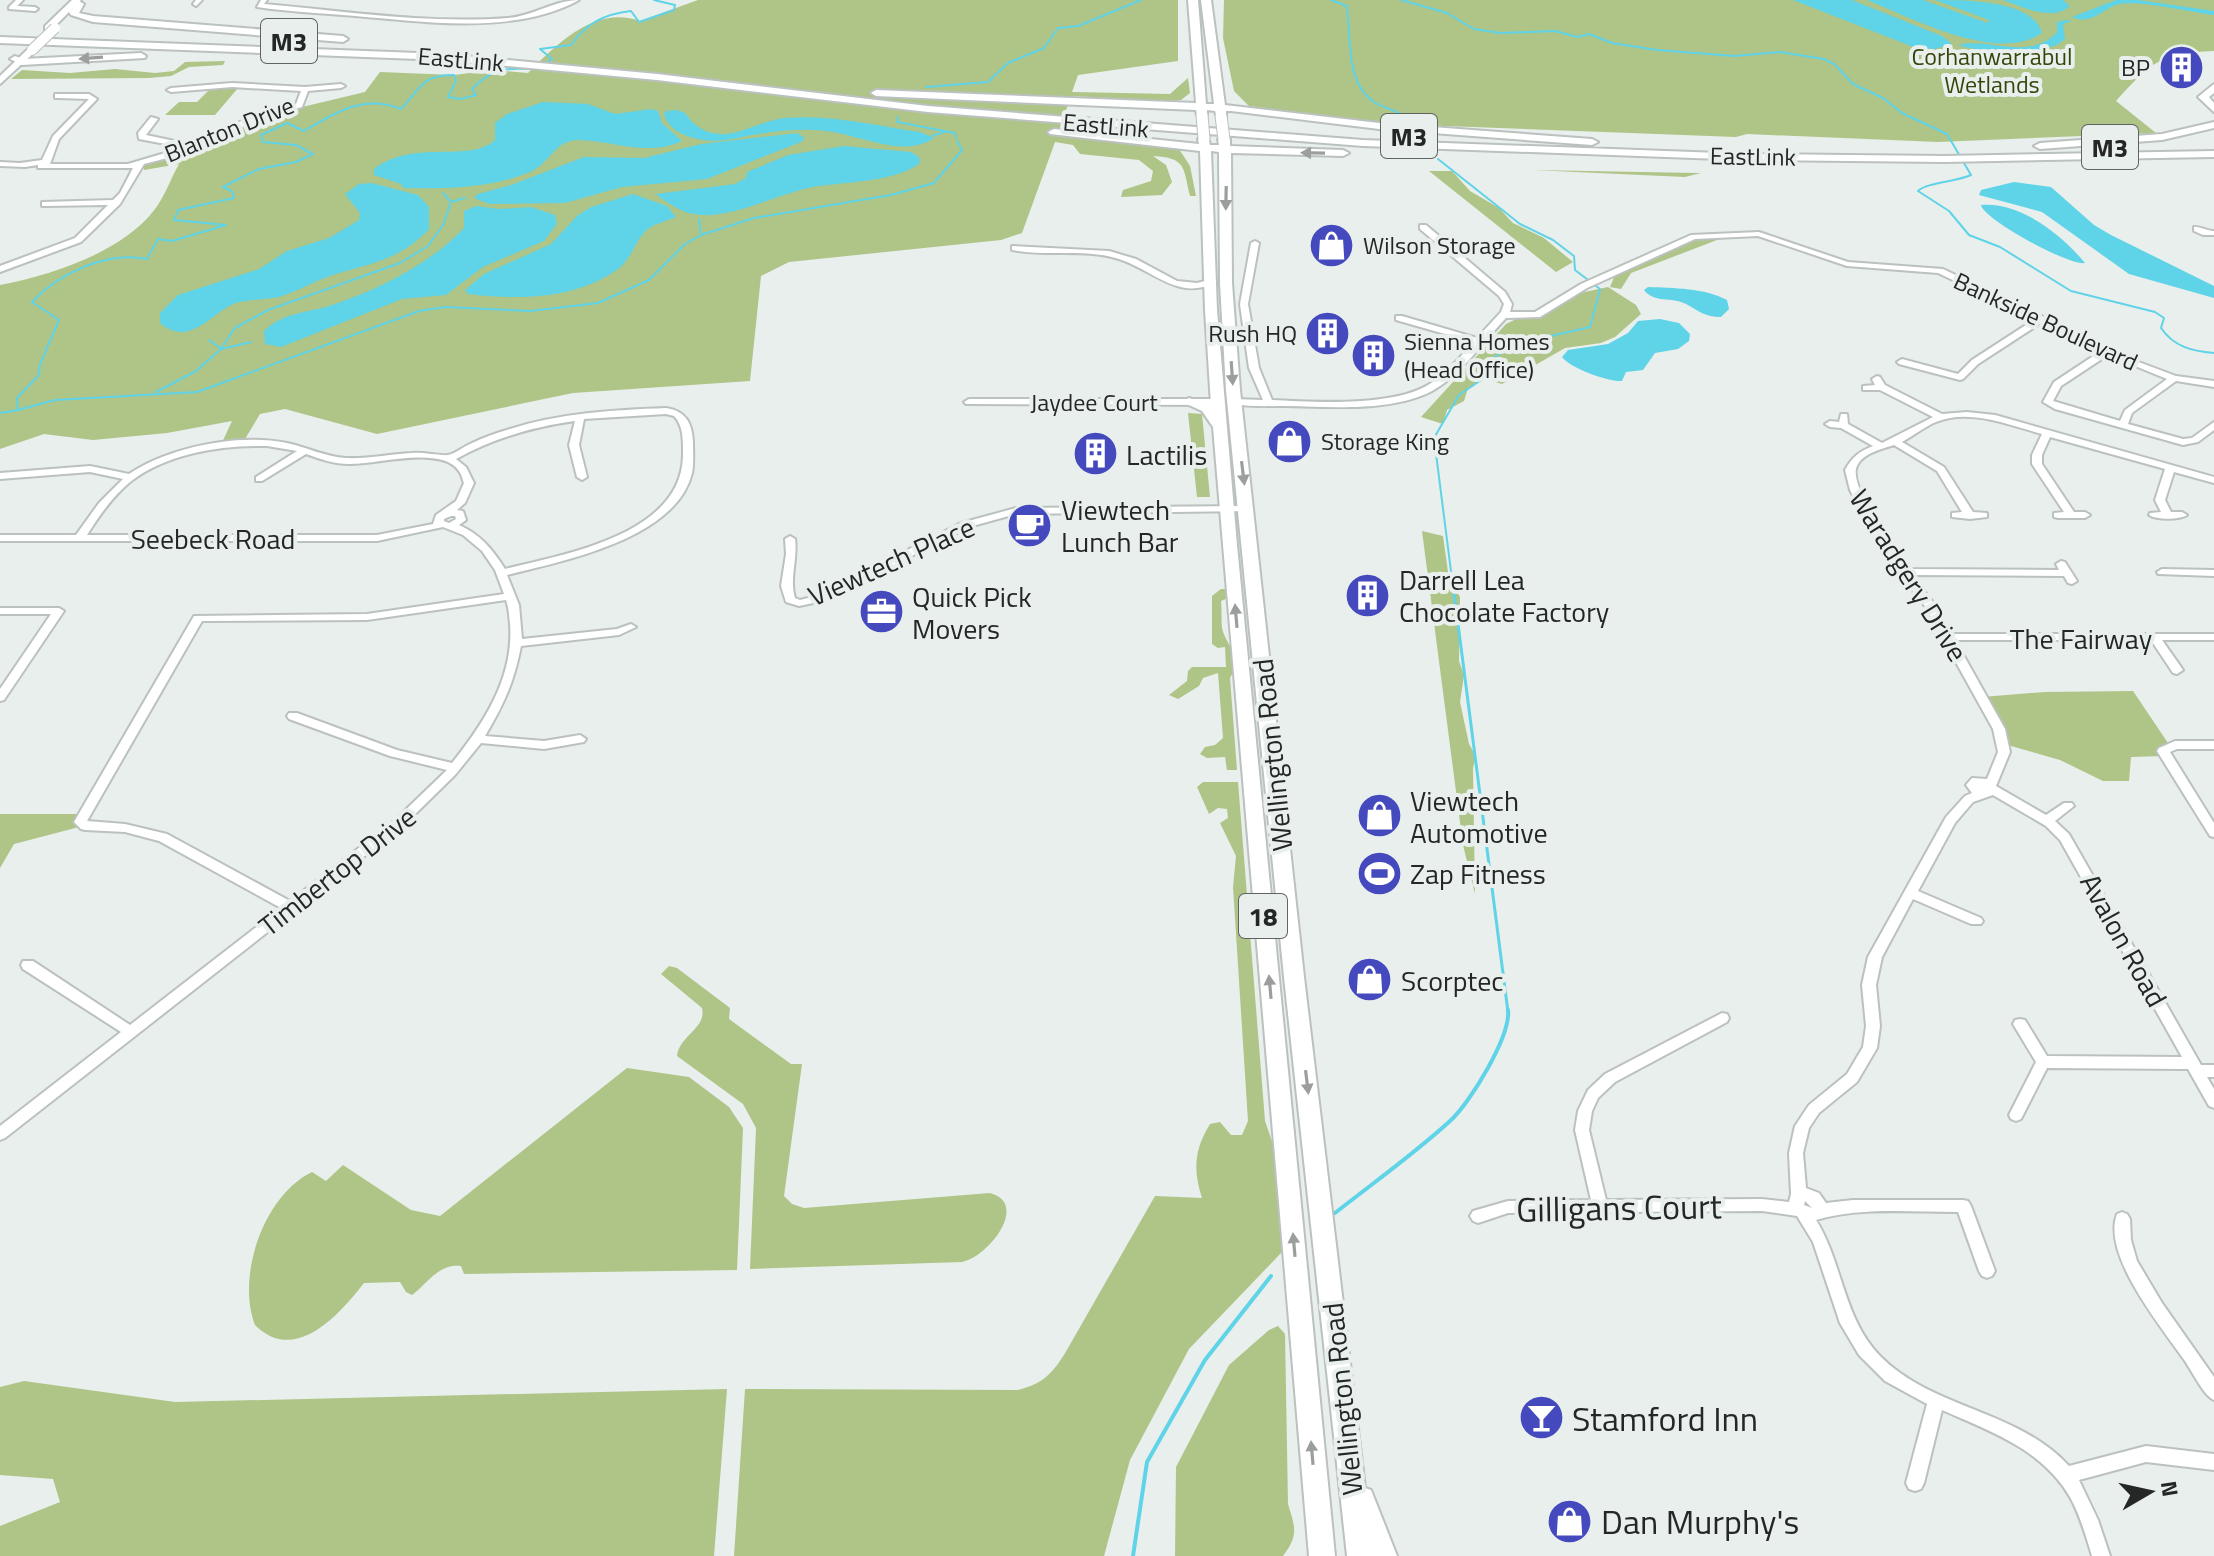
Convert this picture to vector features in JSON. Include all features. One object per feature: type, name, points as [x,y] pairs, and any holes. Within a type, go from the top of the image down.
[{"type":"highway","points":[[80,1],[74,12],[76,15],[93,19],[361,41]]},
{"type":"highway","points":[[1194,6],[1206,6]]},
{"type":"highway","name":"Wellington Road","points":[[1194,6],[1199,94],[1211,111],[1216,145],[1226,283],[1220,428],[1237,509],[1251,775],[1266,817],[1333,1323],[1360,1556]]},
{"type":"highway","name":"Wellington Road","points":[[1206,6],[1219,88],[1211,111],[1216,145],[1208,175],[1202,284],[1211,310],[1274,775],[1266,817],[1318,1548]]},
{"type":"highway","points":[[53,26],[93,19]]},
{"type":"highway","name":"EastLink","points":[[0,31],[490,51],[849,96],[1211,133],[1573,153],[1940,154],[1982,149],[2214,144]]},
{"type":"highway","name":"EastLink","points":[[0,42],[90,43],[583,65]]},
{"type":"highway","points":[[375,42],[431,47]]},
{"type":"highway","points":[[16,63],[190,54],[444,57]]},
{"type":"highway","points":[[2214,87],[2203,97],[2214,109]]},
{"type":"highway","points":[[1219,88],[1242,109]]},
{"type":"highway","points":[[1161,106],[1189,102],[1199,94]]},
{"type":"highway","points":[[2214,94],[2211,99],[2214,102]]},
{"type":"highway","points":[[849,96],[1161,106],[1211,111],[1242,109],[1379,126],[1609,144]]},
{"type":"highway","points":[[849,96],[1121,141],[1181,146],[1216,145],[1240,153],[1573,153]]},
{"type":"highway","name":"EastLink","points":[[849,96],[1209,124],[1609,144],[1940,154],[1992,159],[2214,154]]},
{"type":"highway","points":[[2006,149],[2162,137],[2214,125]]},
{"type":"highway","points":[[1181,146],[1190,151],[1208,175]]},
{"type":"highway","points":[[2080,157],[2214,164]]},
{"type":"highway","points":[[1202,284],[1226,283]]},
{"type":"highway","points":[[1189,402],[1223,398]]},
{"type":"highway","points":[[1189,402],[1207,408],[1220,428]]},
{"type":"highway","points":[[1251,775],[1274,775]]},
{"type":"highway","points":[[1301,1323],[1333,1323]]},
{"type":"highway","points":[[1347,1447],[1365,1510],[1384,1556]]},
{"type":"main road","points":[[0,81],[80,1]]},
{"type":"main road","points":[[0,75],[16,63]]},
{"type":"street","points":[[20,0],[11,8],[35,9]]},
{"type":"street","points":[[264,0],[259,6],[422,20],[509,20],[529,17],[569,1]]},
{"type":"street","name":"Blanton Drive","points":[[0,164],[136,166],[261,116],[299,105],[305,89],[232,85],[171,90]]},
{"type":"street","points":[[305,89],[341,86]]},
{"type":"street","points":[[41,163],[56,138],[93,99],[89,96],[58,96]]},
{"type":"street","points":[[154,119],[142,137],[189,146]]},
{"type":"street","points":[[0,269],[78,240],[117,202],[136,166]]},
{"type":"street","points":[[45,204],[117,202]]},
{"type":"street","points":[[1223,398],[1268,402],[1370,401],[1413,395],[1435,384],[1506,312],[1502,294],[1423,227]]},
{"type":"street","points":[[2200,231],[2214,230]]},
{"type":"street","name":"Bankside Boulevard","points":[[1506,312],[1537,315],[1584,286],[1694,237],[1721,233],[1759,234],[1847,264],[1940,271],[2106,352],[2174,378],[2214,384]]},
{"type":"street","points":[[1255,243],[1244,301],[1254,368],[1268,402]]},
{"type":"street","points":[[1015,248],[1111,255],[1127,259],[1158,277],[1202,284]]},
{"type":"street","points":[[1399,318],[1478,341]]},
{"type":"street","points":[[1902,362],[1960,377],[1975,362],[2041,319]]},
{"type":"street","points":[[2106,352],[2057,384],[2048,399],[2050,404],[2191,442],[2214,425]]},
{"type":"street","points":[[2123,425],[2128,412],[2174,378]]},
{"type":"street","points":[[1866,388],[1879,383],[1940,417]]},
{"type":"street","name":"Jaydee Court","points":[[969,402],[1189,402]]},
{"type":"street","points":[[449,459],[476,443],[514,429],[580,417],[684,410],[690,468],[682,489],[667,508],[636,530],[604,545],[502,573]]},
{"type":"street","points":[[580,417],[574,445],[582,477]]},
{"type":"street","name":"Waradgery Drive","points":[[2103,1556],[2068,1475],[2040,1448],[1894,1378],[1859,1344],[1847,1321],[1798,1171],[1797,1142],[1806,1119],[1818,1105],[1845,1086],[1866,1058],[1873,1026],[1869,985],[1872,965],[1950,820],[1984,788],[2004,752],[2002,737],[1949,637],[1866,513],[1849,478],[1855,462],[1880,446],[1896,442],[1940,417],[1987,417],[2214,480]]},
{"type":"street","points":[[1830,424],[1844,420],[1880,446]]},
{"type":"street","points":[[2047,434],[2037,455],[2037,464],[2071,515]]},
{"type":"street","points":[[1896,442],[1941,469],[1970,516]]},
{"type":"street","points":[[80,537],[113,492],[129,477],[160,462],[228,445],[270,443],[349,461],[419,455],[449,459],[463,468],[469,479],[467,492],[453,519]]},
{"type":"street","points":[[259,479],[304,451]]},
{"type":"street","points":[[0,476],[90,469],[129,477]]},
{"type":"street","points":[[2167,515],[2160,497],[2170,469]]},
{"type":"street","name":"Viewtech Place","points":[[790,539],[793,551],[786,593],[792,601],[802,603],[829,594],[965,525],[1016,511],[1237,509]]},
{"type":"street","points":[[1956,515],[1983,515]]},
{"type":"street","points":[[2058,515],[2085,515]]},
{"type":"street","points":[[2154,515],[2182,515]]},
{"type":"street","name":"Timbertop Drive","points":[[0,1134],[407,817],[455,768],[478,739],[504,688],[515,643],[515,609],[502,573],[487,552],[453,519]]},
{"type":"street","name":"Seebeck Road","points":[[0,538],[377,538],[453,519]]},
{"type":"street","points":[[1908,572],[2067,572]]},
{"type":"street","points":[[2162,572],[2214,573]]},
{"type":"street","points":[[291,907],[163,837],[125,828],[85,826],[80,822],[197,616],[367,617],[511,596]]},
{"type":"street","points":[[0,611],[59,611],[0,697]]},
{"type":"street","points":[[515,643],[619,632],[631,627]]},
{"type":"street","name":"The Fairway","points":[[1949,637],[2214,637]]},
{"type":"street","points":[[2155,638],[2177,670]]},
{"type":"street","points":[[293,716],[402,756],[455,768]]},
{"type":"street","points":[[478,739],[544,745],[580,739]]},
{"type":"street","points":[[2214,745],[2175,745],[2163,751],[2214,833]]},
{"type":"street","name":"Avalon Road","points":[[1984,788],[2046,821],[2068,841],[2214,1102]]},
{"type":"street","points":[[2046,821],[2068,806]]},
{"type":"street","points":[[1911,893],[1976,921]]},
{"type":"street","points":[[28,965],[131,1032]]},
{"type":"street","points":[[1600,1206],[1582,1130],[1585,1111],[1593,1094],[1610,1078],[1722,1018]]},
{"type":"street","points":[[2020,1024],[2043,1062]]},
{"type":"street","points":[[2043,1062],[2195,1067],[2214,1071]]},
{"type":"street","points":[[2016,1115],[2043,1062]]},
{"type":"street","name":"Gilligans Court","points":[[1478,1216],[1505,1207],[1963,1206],[1987,1271]]},
{"type":"street","points":[[2122,1219],[2122,1241],[2143,1284],[2159,1313],[2197,1361],[2214,1392]]},
{"type":"street","points":[[1915,1483],[1936,1400]]},
{"type":"street","points":[[2068,1475],[2146,1454],[2214,1462]]},
{"type":"green space","points":[[698,0],[1178,0],[1178,61],[1078,75],[1072,92],[1170,94],[1188,78],[1190,93],[1181,100],[1165,101],[1071,96],[1057,136],[1179,149],[1190,166],[1196,196],[1190,196],[1184,171],[1177,162],[1153,156],[1166,165],[1172,182],[1162,195],[1121,197],[1123,190],[1151,181],[1153,171],[1139,160],[1080,154],[1073,145],[1055,142],[1022,233],[1001,240],[789,262],[761,276],[750,381],[573,393],[377,434],[285,409],[260,414],[242,444],[220,447],[232,421],[167,433],[93,440],[44,434],[0,449],[0,285],[63,268],[125,238],[159,204],[179,164],[144,170],[143,164],[273,114],[365,92],[380,72],[454,75],[493,70],[528,73],[551,50],[592,23],[623,17],[640,21]]},
{"type":"green space","name":"Corhanwarrabul Wetlands","points":[[1224,0],[2214,0],[2214,51],[2181,54],[2158,62],[2116,101],[2156,133],[1938,142],[1391,124],[1249,106],[1234,91],[1223,38]]},
{"type":"green space","points":[[225,61],[223,65],[189,67],[171,76],[149,78],[11,79],[22,70],[70,73],[115,69],[155,73],[174,71],[185,62]]},
{"type":"green space","points":[[238,88],[215,115],[165,115],[179,102],[197,102],[210,89]]},
{"type":"green space","points":[[1532,170],[1696,173],[1701,173],[1685,177]]},
{"type":"green space","points":[[1429,171],[1452,171],[1470,191],[1499,208],[1513,223],[1544,238],[1573,262],[1556,272]]},
{"type":"green space","points":[[1712,238],[1717,240],[1631,273],[1621,289],[1610,287],[1615,275],[1650,257],[1687,243]]},
{"type":"green space","points":[[1608,287],[1636,305],[1641,314],[1615,337],[1601,343],[1565,348],[1502,384],[1485,379],[1468,388],[1464,401],[1447,410],[1443,424],[1421,417],[1506,324],[1516,319],[1542,315],[1580,293]]},
{"type":"green space","points":[[1188,413],[1202,414],[1210,497],[1197,497]]},
{"type":"green space","points":[[1422,531],[1443,536],[1449,579],[1460,597],[1459,661],[1464,675],[1460,702],[1469,744],[1476,756],[1473,768],[1475,894],[1463,845]]},
{"type":"green space","points":[[1221,589],[1227,589],[1228,598],[1221,601],[1222,628],[1235,664],[1230,678],[1237,770],[1227,770],[1225,757],[1207,758],[1200,754],[1205,747],[1215,745],[1223,738],[1218,673],[1203,678],[1199,686],[1178,699],[1169,695],[1187,681],[1188,671],[1192,667],[1226,667],[1225,647],[1218,648],[1212,644],[1212,596]]},
{"type":"green space","points":[[2133,691],[2170,746],[2164,756],[2131,757],[2129,781],[2103,781],[2060,760],[2004,744],[1982,697],[2045,692]]},
{"type":"green space","points":[[1203,782],[1238,782],[1265,1121],[1275,1150],[1282,1252],[1189,1349],[1130,1460],[1104,1556],[734,1556],[745,1389],[1018,1390],[1040,1382],[1064,1355],[1155,1196],[1202,1198],[1197,1160],[1210,1124],[1220,1122],[1231,1135],[1242,1135],[1248,1121],[1233,887],[1236,856],[1220,823],[1228,818],[1227,809],[1218,808],[1209,814],[1197,787]]},
{"type":"green space","points":[[0,814],[82,814],[83,826],[14,844],[0,868]]},
{"type":"green space","points":[[669,966],[677,968],[730,1008],[729,1019],[791,1064],[802,1064],[784,1196],[792,1204],[804,1208],[990,1193],[1001,1199],[1006,1208],[1006,1218],[993,1241],[983,1251],[962,1262],[750,1269],[756,1128],[743,1104],[677,1056],[682,1043],[697,1027],[702,1008],[661,974]]},
{"type":"green space","points":[[627,1068],[689,1077],[729,1107],[743,1128],[737,1270],[464,1274],[461,1266],[453,1266],[434,1275],[412,1295],[400,1282],[364,1283],[329,1321],[300,1338],[285,1340],[270,1336],[255,1325],[249,1284],[258,1239],[280,1199],[295,1183],[312,1172],[326,1181],[343,1165],[411,1210],[440,1216]]},
{"type":"green space","points":[[1278,1326],[1285,1334],[1288,1504],[1294,1531],[1292,1542],[1283,1556],[1175,1556],[1176,1467],[1229,1365],[1269,1330]]},
{"type":"green space","points":[[24,1381],[175,1402],[727,1389],[714,1556],[0,1556],[0,1526],[60,1502],[53,1479],[0,1475],[0,1387]]},
{"type":"water","points":[[1793,0],[1852,0],[1942,36],[1952,44],[1935,49],[1916,48]]},
{"type":"water","points":[[1867,0],[1923,0],[1988,23],[1989,20],[1935,0],[1997,4],[2026,14],[2036,22],[2042,33],[2023,41],[1979,41],[1930,27]]},
{"type":"water","points":[[2003,0],[2063,0],[2070,6],[2063,11],[2046,13]]},
{"type":"water","points":[[2116,0],[2138,0],[2214,11],[2214,15],[2128,3],[2113,6],[2091,18],[2072,17]]},
{"type":"water","points":[[2072,21],[2063,24],[2065,39],[2044,49],[1997,52],[1958,45],[2034,46],[2057,32],[2057,22]]},
{"type":"water","points":[[543,102],[588,104],[615,114],[651,109],[658,111],[662,123],[682,141],[670,146],[644,148],[571,141],[530,172],[468,186],[403,188],[401,184],[374,175],[374,169],[407,155],[484,147],[495,140],[495,123],[507,114]]},
{"type":"water","points":[[677,110],[685,113],[700,128],[720,134],[734,133],[777,119],[802,117],[870,124],[920,132],[934,138],[922,144],[895,146],[839,133],[798,130],[709,141],[674,129],[664,114]]},
{"type":"water","points":[[797,133],[805,138],[801,142],[707,179],[622,187],[565,203],[489,204],[474,198],[584,157],[644,158],[701,144]]},
{"type":"water","points":[[844,146],[911,152],[919,157],[920,163],[884,178],[799,190],[721,214],[689,213],[656,194],[735,184],[746,178],[747,172],[788,155]]},
{"type":"water","points":[[2014,182],[2051,187],[2094,225],[2214,286],[2214,298],[2129,274],[2042,212],[1979,195],[1981,190]]},
{"type":"water","points":[[372,183],[418,195],[429,207],[429,229],[408,247],[386,259],[329,276],[279,297],[236,303],[191,330],[171,330],[160,323],[160,313],[178,295],[259,269],[287,251],[329,238],[359,220],[360,213],[345,194],[359,184]]},
{"type":"water","points":[[633,194],[667,206],[676,217],[646,231],[622,265],[601,279],[565,292],[526,297],[468,294],[465,290],[484,274],[551,244],[577,216],[591,207]]},
{"type":"water","points":[[1981,205],[1996,205],[2025,214],[2053,232],[2085,263],[2062,257],[2028,240],[1985,212]]},
{"type":"water","points":[[476,206],[500,209],[531,207],[555,215],[557,224],[544,241],[483,267],[446,295],[402,299],[281,347],[265,344],[264,331],[279,320],[350,299],[420,264],[464,228],[464,211]]},
{"type":"water","points":[[1648,287],[1709,293],[1727,300],[1729,309],[1721,317],[1711,316],[1680,302],[1653,297],[1644,290]]},
{"type":"water","points":[[1660,319],[1679,323],[1690,334],[1689,341],[1678,349],[1655,353],[1643,370],[1626,372],[1622,381],[1590,374],[1562,357],[1568,350],[1608,344],[1628,333],[1638,321]]},
{"type":"waterway","points":[[18,410],[17,398],[39,375],[40,364],[59,320],[32,302],[56,282],[100,261],[132,257],[147,259],[158,239],[172,241],[226,225],[174,220],[178,210],[234,198],[232,191],[223,187],[259,169],[296,162],[313,154],[296,145],[263,142],[261,135],[287,123],[304,131],[339,112],[362,104],[375,103],[401,109],[423,84],[435,77],[454,75],[456,81],[448,97],[461,99],[476,95],[472,89],[484,78],[506,69],[542,65],[552,59],[540,49],[571,45],[590,25],[605,17],[631,11],[639,22],[674,10],[675,5],[654,0]]},
{"type":"waterway","points":[[926,87],[988,82],[1008,63],[1044,48],[1058,28],[1078,26],[1141,0]]},
{"type":"waterway","points":[[1331,0],[1347,6],[1351,58],[1358,83],[1374,102],[1413,123]]},
{"type":"waterway","points":[[1401,0],[1447,13],[1474,29],[1500,33],[1555,31],[1578,37],[1589,34],[1612,43],[1657,50],[1734,56],[1780,52],[1824,59],[1834,64],[1853,84],[1883,98],[1902,113],[1947,134],[1971,175],[1918,191],[1949,211],[1969,235],[2000,247],[2071,291],[2155,312],[2164,318],[2161,328],[2172,340],[2191,349],[2214,353]]},
{"type":"waterway","points":[[898,117],[897,122],[945,131]]},
{"type":"waterway","points":[[932,136],[945,131]]},
{"type":"waterway","points":[[945,131],[955,133],[956,138]]},
{"type":"waterway","points":[[701,235],[754,218],[891,195],[934,183],[962,150],[957,141]]},
{"type":"waterway","points":[[1438,159],[1520,224],[1553,240],[1574,256],[1575,270],[1600,289],[1590,327],[1512,345],[1492,359],[1487,376],[1459,395],[1434,438],[1453,587]]},
{"type":"waterway","points":[[443,193],[451,202]]},
{"type":"waterway","points":[[451,202],[465,198]]},
{"type":"waterway","points":[[221,349],[235,328],[268,310],[400,263],[428,246],[443,225],[451,202]]},
{"type":"waterway","points":[[699,219],[701,235]]},
{"type":"waterway","points":[[18,410],[55,400],[197,392],[419,311],[445,307],[530,311],[598,303],[649,280],[685,244],[701,235]]},
{"type":"waterway","points":[[209,340],[221,349]]},
{"type":"waterway","points":[[221,349],[251,342]]},
{"type":"waterway","points":[[156,392],[196,371],[221,349]]},
{"type":"waterway","points":[[0,413],[18,410]]},
{"type":"waterway","points":[[1453,585],[1508,1011]]},
{"type":"waterway","points":[[1335,1213],[1422,1145],[1458,1112],[1478,1085],[1496,1052],[1508,1011]]},
{"type":"waterway","points":[[1133,1556],[1147,1462],[1205,1360],[1271,1276]]},
{"type":"place","name":"BP","points":[[2181,67]]},
{"type":"place","name":"Wilson Storage","points":[[1332,245]]},
{"type":"place","name":"Rush HQ","points":[[1328,333]]},
{"type":"place","name":"Sienna Homes (Head Office)","points":[[1373,355]]},
{"type":"place","name":"Storage King","points":[[1290,441]]},
{"type":"place","name":"Lactilis","points":[[1095,454]]},
{"type":"place","name":"Viewtech Lunch Bar","points":[[1030,525]]},
{"type":"place","name":"Darrell Lea Chocolate Factory","points":[[1368,595]]},
{"type":"place","name":"Quick Pick Movers","points":[[881,612]]},
{"type":"place","name":"Viewtech Automotive","points":[[1379,816]]},
{"type":"place","name":"Zap Fitness","points":[[1379,873]]},
{"type":"place","name":"Scorptec","points":[[1370,980]]},
{"type":"place","name":"Stamford Inn","points":[[1541,1418]]},
{"type":"place","name":"Dan Murphy's","points":[[1570,1521]]}]
